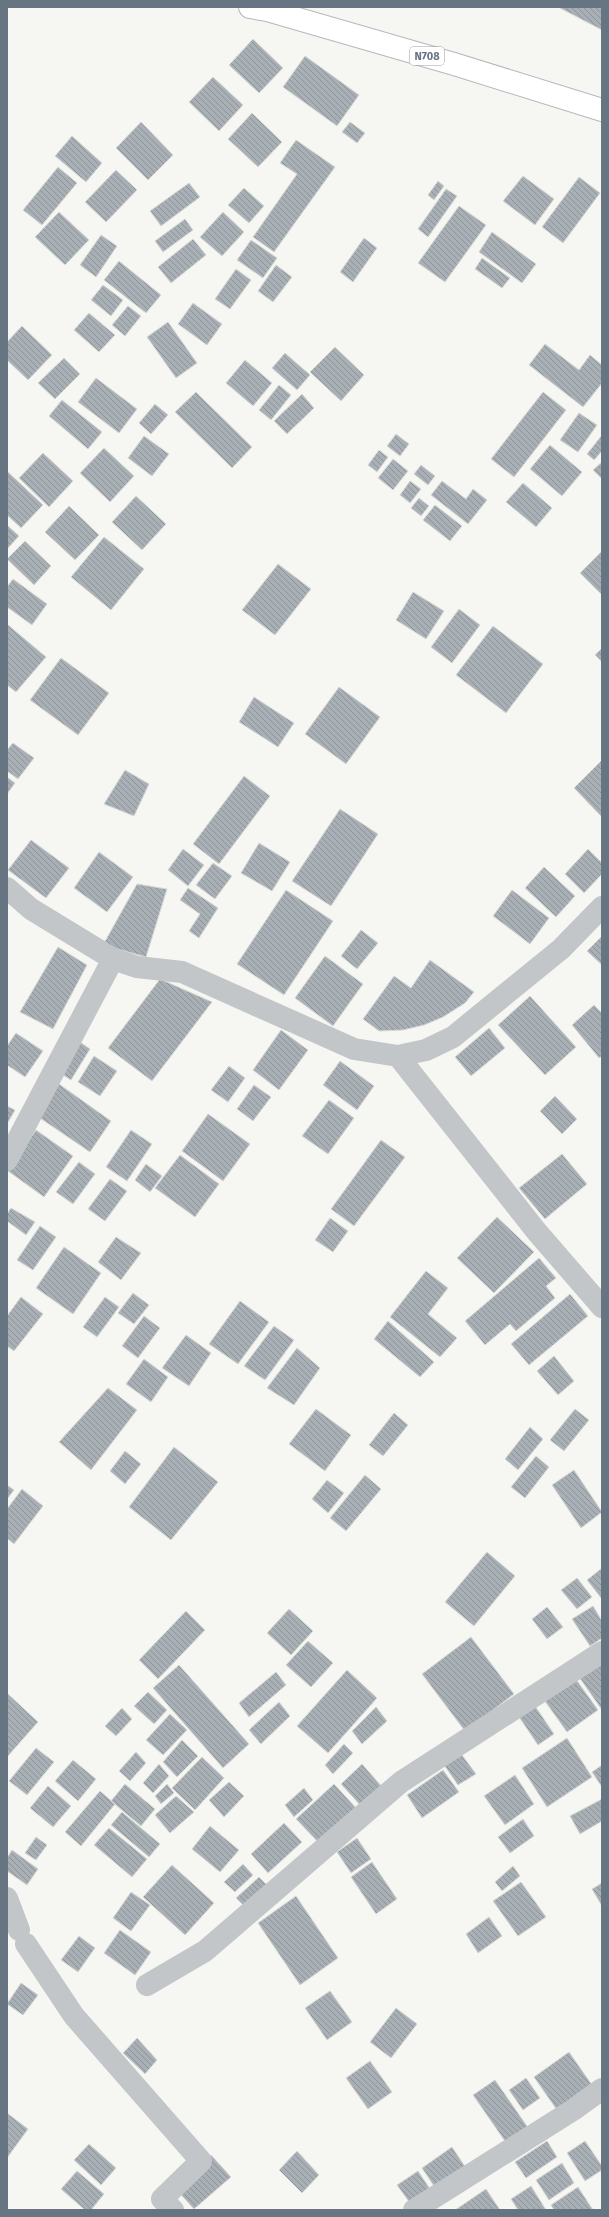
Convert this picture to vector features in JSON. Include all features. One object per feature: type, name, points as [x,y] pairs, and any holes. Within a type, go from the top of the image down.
[{"type":"highway","name":"N708","points":[[250,7],[267,10],[447,62],[602,110]]},
{"type":"street","points":[[7,888],[31,909],[113,959],[138,968],[182,972],[354,1049],[398,1056],[426,1050],[453,1037],[561,949],[602,907]]},
{"type":"street","points":[[7,1160],[113,959]]},
{"type":"street","points":[[398,1056],[537,1232],[602,1307]]},
{"type":"street","points":[[147,1985],[206,1951],[401,1782],[602,1652]]},
{"type":"street","points":[[7,1898],[22,1937],[74,2016],[201,2162],[162,2199],[173,2210]]},
{"type":"street","points":[[414,2210],[573,2110],[602,2089]]},
{"type":"building","points":[[558,7],[602,7],[602,30]]},
{"type":"building","points":[[253,39],[283,68],[259,93],[229,65]]},
{"type":"building","points":[[305,56],[359,95],[337,126],[283,87]]},
{"type":"building","points":[[213,77],[243,105],[219,131],[189,102]]},
{"type":"building","points":[[252,113],[282,142],[258,167],[228,139]]},
{"type":"building","points":[[141,122],[173,155],[148,180],[116,148]]},
{"type":"building","points":[[350,122],[365,133],[357,143],[342,132]]},
{"type":"building","points":[[72,136],[102,163],[86,182],[55,156]]},
{"type":"building","points":[[296,140],[335,167],[274,252],[253,237],[297,174],[280,163]]},
{"type":"building","points":[[58,167],[77,183],[42,225],[23,210]]},
{"type":"building","points":[[116,170],[137,190],[106,222],[85,202]]},
{"type":"building","points":[[523,176],[554,199],[535,225],[503,201]]},
{"type":"building","points":[[579,177],[600,193],[563,243],[542,227]]},
{"type":"building","points":[[438,181],[444,186],[434,200],[428,195]]},
{"type":"building","points":[[189,183],[200,197],[161,226],[150,211]]},
{"type":"building","points":[[244,188],[264,206],[249,223],[228,205]]},
{"type":"building","points":[[446,189],[457,196],[428,237],[418,229]]},
{"type":"building","points":[[459,206],[486,225],[445,282],[418,263]]},
{"type":"building","points":[[59,212],[89,240],[65,265],[35,237]]},
{"type":"building","points":[[223,212],[244,232],[222,256],[200,237]]},
{"type":"building","points":[[185,219],[193,230],[163,252],[155,241]]},
{"type":"building","points":[[492,232],[536,264],[522,283],[479,252]]},
{"type":"building","points":[[101,235],[117,246],[96,277],[80,265]]},
{"type":"building","points":[[364,238],[377,248],[353,282],[340,272]]},
{"type":"building","points":[[193,239],[206,255],[171,283],[158,267]]},
{"type":"building","points":[[251,240],[277,258],[263,278],[237,260]]},
{"type":"building","points":[[482,258],[510,278],[502,288],[475,269]]},
{"type":"building","points":[[119,261],[161,295],[146,313],[104,280]]},
{"type":"building","points":[[276,265],[292,277],[273,302],[258,291]]},
{"type":"building","points":[[236,269],[251,280],[230,309],[215,299]]},
{"type":"building","points":[[103,285],[123,300],[111,316],[91,300]]},
{"type":"building","points":[[193,303],[222,324],[207,345],[178,324]]},
{"type":"building","points":[[128,306],[141,316],[125,336],[112,325]]},
{"type":"building","points":[[89,313],[115,335],[99,352],[74,330]]},
{"type":"building","points":[[168,322],[197,363],[176,378],[147,337]]},
{"type":"building","points":[[22,326],[52,355],[28,380],[7,360],[7,342]]},
{"type":"building","points":[[545,344],[579,370],[590,355],[602,365],[602,383],[583,407],[529,365]]},
{"type":"building","points":[[335,347],[364,375],[341,401],[310,372]]},
{"type":"building","points":[[285,353],[310,375],[297,390],[272,368]]},
{"type":"building","points":[[64,358],[80,374],[55,399],[38,383]]},
{"type":"building","points":[[245,360],[272,383],[253,406],[226,383]]},
{"type":"building","points":[[96,378],[137,409],[119,433],[78,402]]},
{"type":"building","points":[[279,385],[291,395],[271,420],[259,410]]},
{"type":"building","points":[[196,392],[252,447],[232,468],[175,412]]},
{"type":"building","points":[[543,392],[566,410],[514,477],[491,459]]},
{"type":"building","points":[[302,394],[314,408],[287,434],[274,421]]},
{"type":"building","points":[[62,400],[102,432],[88,449],[49,416]]},
{"type":"building","points":[[155,404],[168,415],[151,434],[139,423]]},
{"type":"building","points":[[579,413],[597,425],[578,452],[560,440]]},
{"type":"building","points":[[396,434],[409,444],[400,456],[387,446]]},
{"type":"building","points":[[602,435],[602,451],[594,460],[587,454]]},
{"type":"building","points":[[144,436],[169,454],[152,476],[128,458]]},
{"type":"building","points":[[550,445],[582,472],[562,496],[530,469]]},
{"type":"building","points":[[104,448],[134,476],[110,502],[80,473]]},
{"type":"building","points":[[379,450],[388,457],[377,472],[368,465]]},
{"type":"building","points":[[43,453],[73,481],[49,507],[19,478]]},
{"type":"building","points":[[393,459],[408,471],[393,490],[378,478]]},
{"type":"building","points":[[602,462],[602,479],[593,470]]},
{"type":"building","points":[[421,465],[435,476],[428,485],[414,474]]},
{"type":"building","points":[[7,471],[43,505],[21,528],[7,515]]},
{"type":"building","points":[[410,481],[421,489],[410,503],[400,495]]},
{"type":"building","points":[[442,481],[466,499],[473,489],[487,500],[468,524],[431,495]]},
{"type":"building","points":[[523,483],[552,508],[536,527],[506,502]]},
{"type":"building","points":[[136,496],[166,524],[142,550],[112,522]]},
{"type":"building","points":[[419,498],[429,506],[421,516],[411,508]]},
{"type":"building","points":[[435,505],[462,526],[450,541],[423,520]]},
{"type":"building","points":[[69,506],[99,535],[75,560],[45,532]]},
{"type":"building","points":[[7,525],[19,536],[7,549]]},
{"type":"building","points":[[104,537],[144,569],[111,610],[71,577]]},
{"type":"building","points":[[25,541],[51,566],[34,585],[7,559]]},
{"type":"building","points":[[601,552],[602,554],[602,595],[580,573]]},
{"type":"building","points":[[278,564],[311,589],[275,635],[242,610]]},
{"type":"building","points":[[13,579],[47,604],[32,625],[7,607],[7,587]]},
{"type":"building","points":[[413,592],[444,611],[426,639],[396,620]]},
{"type":"building","points":[[459,609],[480,625],[452,663],[431,647]]},
{"type":"building","points":[[7,624],[46,657],[16,692],[7,685]]},
{"type":"building","points":[[493,626],[543,664],[506,713],[456,675]]},
{"type":"building","points":[[602,648],[602,662],[595,655]]},
{"type":"building","points":[[61,658],[109,693],[78,735],[30,700]]},
{"type":"building","points":[[339,687],[380,717],[346,764],[305,734]]},
{"type":"building","points":[[254,697],[294,723],[278,747],[239,722]]},
{"type":"building","points":[[13,743],[34,758],[18,779],[7,771],[7,750]]},
{"type":"building","points":[[602,760],[602,817],[574,788]]},
{"type":"building","points":[[125,770],[149,784],[134,816],[104,804]]},
{"type":"building","points":[[244,776],[270,796],[219,864],[193,844]]},
{"type":"building","points":[[7,777],[15,783],[7,794]]},
{"type":"building","points":[[340,809],[378,834],[331,906],[292,881]]},
{"type":"building","points":[[31,840],[69,868],[46,898],[8,870]]},
{"type":"building","points":[[259,843],[290,862],[272,891],[241,873]]},
{"type":"building","points":[[183,849],[204,865],[188,886],[168,870]]},
{"type":"building","points":[[588,849],[602,863],[602,874],[584,893],[565,874]]},
{"type":"building","points":[[99,852],[133,877],[107,912],[74,888]]},
{"type":"building","points":[[213,863],[232,876],[215,899],[196,885]]},
{"type":"building","points":[[544,867],[575,896],[556,917],[525,888]]},
{"type":"building","points":[[137,884],[167,889],[146,957],[103,945]]},
{"type":"building","points":[[188,888],[218,908],[199,938],[189,931],[200,914],[180,900]]},
{"type":"building","points":[[286,890],[333,921],[284,995],[237,964]]},
{"type":"building","points":[[512,890],[549,918],[530,944],[493,916]]},
{"type":"building","points":[[361,930],[378,943],[357,969],[341,956]]},
{"type":"building","points":[[602,936],[602,965],[587,951]]},
{"type":"building","points":[[58,947],[87,965],[53,1029],[20,1012]]},
{"type":"building","points":[[325,956],[363,984],[333,1026],[295,998]]},
{"type":"building","points":[[430,960],[474,992],[465,1003],[443,1017],[424,1025],[403,1030],[379,1031],[363,1019],[394,976],[411,988]]},
{"type":"building","points":[[160,979],[212,1002],[152,1081],[108,1048]]},
{"type":"building","points":[[530,996],[576,1047],[545,1075],[498,1025]]},
{"type":"building","points":[[594,1005],[602,1013],[602,1056],[599,1058],[572,1025]]},
{"type":"building","points":[[489,1028],[505,1048],[471,1076],[455,1057]]},
{"type":"building","points":[[281,1030],[308,1050],[279,1090],[253,1070]]},
{"type":"building","points":[[16,1033],[43,1051],[25,1077],[7,1065],[7,1046]]},
{"type":"building","points":[[77,1040],[90,1049],[71,1080],[57,1071]]},
{"type":"building","points":[[94,1056],[117,1071],[100,1096],[78,1082]]},
{"type":"building","points":[[340,1061],[374,1086],[357,1110],[323,1085]]},
{"type":"building","points":[[229,1066],[245,1078],[228,1102],[211,1090]]},
{"type":"building","points":[[59,1084],[111,1121],[90,1152],[37,1116]]},
{"type":"building","points":[[254,1085],[271,1097],[253,1121],[237,1109]]},
{"type":"building","points":[[555,1096],[577,1119],[562,1134],[540,1111]]},
{"type":"building","points":[[329,1100],[354,1118],[328,1154],[302,1136]]},
{"type":"building","points":[[7,1106],[15,1110],[7,1124]]},
{"type":"building","points":[[208,1114],[250,1144],[223,1181],[182,1151]]},
{"type":"building","points":[[36,1130],[73,1156],[44,1197],[8,1171]]},
{"type":"building","points":[[131,1130],[152,1144],[127,1181],[106,1167]]},
{"type":"building","points":[[381,1140],[405,1157],[354,1226],[331,1209]]},
{"type":"building","points":[[562,1154],[587,1184],[545,1219],[519,1188]]},
{"type":"building","points":[[180,1155],[219,1184],[195,1217],[155,1188]]},
{"type":"building","points":[[79,1162],[95,1174],[73,1204],[56,1192]]},
{"type":"building","points":[[146,1164],[162,1176],[150,1192],[135,1180]]},
{"type":"building","points":[[110,1179],[127,1191],[105,1221],[88,1209]]},
{"type":"building","points":[[11,1208],[35,1222],[26,1235],[7,1221],[7,1214]]},
{"type":"building","points":[[497,1217],[534,1252],[494,1293],[457,1258]]},
{"type":"building","points":[[330,1218],[348,1231],[333,1252],[315,1240]]},
{"type":"building","points":[[40,1226],[56,1237],[33,1270],[17,1260]]},
{"type":"building","points":[[116,1237],[141,1253],[121,1280],[98,1262]]},
{"type":"building","points":[[64,1247],[101,1273],[73,1314],[36,1288]]},
{"type":"building","points":[[539,1258],[556,1278],[546,1286],[555,1298],[516,1331],[510,1324],[485,1345],[465,1321]]},
{"type":"building","points":[[426,1271],[448,1288],[428,1314],[457,1338],[440,1357],[390,1317]]},
{"type":"building","points":[[133,1293],[149,1305],[134,1324],[118,1313]]},
{"type":"building","points":[[570,1294],[588,1316],[529,1365],[511,1344]]},
{"type":"building","points":[[21,1297],[43,1314],[14,1351],[7,1346],[7,1316]]},
{"type":"building","points":[[105,1297],[119,1307],[97,1337],[83,1327]]},
{"type":"building","points":[[240,1301],[269,1322],[238,1364],[209,1344]]},
{"type":"building","points":[[144,1316],[160,1328],[138,1358],[122,1346]]},
{"type":"building","points":[[388,1321],[434,1362],[420,1377],[374,1339]]},
{"type":"building","points":[[274,1326],[294,1340],[265,1380],[244,1366]]},
{"type":"building","points":[[186,1335],[211,1353],[189,1386],[162,1368]]},
{"type":"building","points":[[297,1348],[320,1368],[294,1405],[267,1388]]},
{"type":"building","points":[[554,1356],[574,1381],[558,1395],[537,1371]]},
{"type":"building","points":[[144,1359],[168,1377],[151,1402],[126,1384]]},
{"type":"building","points":[[108,1388],[137,1410],[91,1470],[59,1442]]},
{"type":"building","points":[[316,1409],[351,1435],[325,1471],[289,1444]]},
{"type":"building","points":[[575,1409],[589,1420],[564,1451],[550,1440]]},
{"type":"building","points":[[394,1413],[408,1425],[383,1456],[369,1445]]},
{"type":"building","points":[[530,1427],[543,1439],[518,1470],[505,1459]]},
{"type":"building","points":[[174,1447],[218,1482],[171,1540],[129,1507]]},
{"type":"building","points":[[125,1451],[141,1464],[125,1484],[110,1471]]},
{"type":"building","points":[[536,1456],[549,1467],[525,1498],[511,1487]]},
{"type":"building","points":[[574,1470],[602,1512],[581,1528],[552,1485]]},
{"type":"building","points":[[365,1475],[381,1489],[346,1531],[330,1518]]},
{"type":"building","points":[[327,1480],[344,1493],[328,1513],[312,1499]]},
{"type":"building","points":[[7,1485],[14,1490],[7,1499]]},
{"type":"building","points":[[22,1489],[43,1506],[14,1544],[7,1538],[7,1509]]},
{"type":"building","points":[[487,1552],[515,1576],[474,1626],[445,1602]]},
{"type":"building","points":[[602,1568],[602,1599],[587,1580]]},
{"type":"building","points":[[577,1578],[592,1597],[577,1609],[561,1590]]},
{"type":"building","points":[[593,1606],[602,1621],[602,1638],[590,1646],[572,1619]]},
{"type":"building","points":[[547,1607],[563,1627],[547,1639],[532,1619]]},
{"type":"building","points":[[289,1609],[313,1631],[291,1655],[267,1633]]},
{"type":"building","points":[[186,1611],[205,1630],[158,1679],[139,1660]]},
{"type":"building","points":[[471,1637],[514,1694],[465,1731],[422,1674]]},
{"type":"building","points":[[308,1641],[333,1663],[311,1687],[286,1665]]},
{"type":"building","points":[[602,1662],[602,1710],[579,1677]]},
{"type":"building","points":[[179,1665],[249,1744],[223,1768],[153,1688]]},
{"type":"building","points":[[347,1670],[377,1698],[328,1753],[297,1726]]},
{"type":"building","points":[[276,1672],[286,1685],[249,1717],[239,1703]]},
{"type":"building","points":[[573,1675],[598,1710],[567,1732],[542,1697]]},
{"type":"building","points":[[148,1692],[167,1710],[154,1724],[134,1706]]},
{"type":"building","points":[[7,1693],[38,1722],[7,1757]]},
{"type":"building","points":[[279,1702],[290,1716],[261,1744],[249,1730]]},
{"type":"building","points":[[533,1703],[554,1734],[538,1745],[517,1714]]},
{"type":"building","points":[[376,1707],[387,1721],[362,1744],[352,1731]]},
{"type":"building","points":[[122,1708],[132,1719],[116,1736],[105,1726]]},
{"type":"building","points":[[170,1714],[187,1730],[163,1755],[146,1740]]},
{"type":"building","points":[[567,1738],[592,1777],[547,1807],[522,1768]]},
{"type":"building","points":[[182,1740],[198,1756],[177,1777],[163,1762]]},
{"type":"building","points":[[344,1744],[353,1753],[333,1774],[325,1765]]},
{"type":"building","points":[[36,1748],[54,1762],[27,1795],[9,1781]]},
{"type":"building","points":[[136,1752],[146,1763],[130,1781],[119,1771]]},
{"type":"building","points":[[462,1755],[476,1774],[458,1785],[444,1765]]},
{"type":"building","points":[[202,1757],[224,1778],[195,1810],[172,1788]]},
{"type":"building","points":[[73,1760],[96,1779],[78,1801],[55,1781]]},
{"type":"building","points":[[159,1764],[169,1776],[153,1793],[143,1783]]},
{"type":"building","points":[[362,1764],[383,1788],[362,1807],[341,1784]]},
{"type":"building","points":[[602,1765],[602,1787],[592,1772]]},
{"type":"building","points":[[443,1770],[459,1792],[422,1818],[407,1795]]},
{"type":"building","points":[[515,1775],[534,1804],[505,1825],[484,1796]]},
{"type":"building","points":[[229,1782],[244,1796],[224,1817],[209,1800]]},
{"type":"building","points":[[125,1784],[155,1809],[141,1826],[111,1801]]},
{"type":"building","points":[[167,1784],[174,1793],[161,1804],[155,1796]]},
{"type":"building","points":[[334,1784],[357,1809],[319,1843],[296,1819]]},
{"type":"building","points":[[48,1786],[71,1806],[53,1827],[30,1808]]},
{"type":"building","points":[[304,1788],[313,1800],[294,1817],[285,1805]]},
{"type":"building","points":[[100,1791],[115,1804],[81,1846],[65,1832]]},
{"type":"building","points":[[176,1796],[194,1812],[170,1833],[155,1815]]},
{"type":"building","points":[[602,1799],[602,1821],[580,1834],[570,1816]]},
{"type":"building","points":[[122,1812],[160,1844],[149,1857],[111,1825]]},
{"type":"building","points":[[523,1819],[534,1836],[510,1853],[498,1837]]},
{"type":"building","points":[[284,1823],[302,1842],[268,1873],[251,1854]]},
{"type":"building","points":[[210,1826],[239,1850],[220,1872],[192,1849]]},
{"type":"building","points":[[109,1828],[147,1859],[132,1877],[94,1845]]},
{"type":"building","points":[[36,1837],[47,1845],[36,1860],[25,1853]]},
{"type":"building","points":[[357,1838],[371,1859],[351,1873],[337,1852]]},
{"type":"building","points":[[12,1850],[38,1869],[27,1885],[7,1871],[7,1858]]},
{"type":"building","points":[[372,1862],[397,1899],[376,1914],[351,1877]]},
{"type":"building","points":[[243,1864],[253,1875],[235,1892],[224,1882]]},
{"type":"building","points":[[172,1865],[214,1903],[185,1935],[143,1897]]},
{"type":"building","points":[[513,1866],[520,1876],[502,1891],[495,1882]]},
{"type":"building","points":[[259,1877],[270,1888],[247,1909],[236,1898]]},
{"type":"building","points":[[521,1882],[546,1917],[518,1936],[493,1901]]},
{"type":"building","points":[[602,1883],[602,1906],[592,1889]]},
{"type":"building","points":[[131,1892],[150,1905],[131,1931],[113,1918]]},
{"type":"building","points":[[296,1896],[338,1958],[300,1985],[258,1923]]},
{"type":"building","points":[[489,1917],[502,1936],[478,1953],[466,1934]]},
{"type":"building","points":[[120,1930],[151,1952],[135,1975],[104,1953]]},
{"type":"building","points":[[79,1936],[95,1948],[78,1972],[61,1960]]},
{"type":"building","points":[[21,1983],[38,1995],[23,2015],[7,2004]]},
{"type":"building","points":[[330,1991],[352,2022],[327,2040],[305,2008]]},
{"type":"building","points":[[396,2008],[417,2024],[391,2058],[370,2042]]},
{"type":"building","points":[[137,2038],[157,2060],[145,2074],[123,2053]]},
{"type":"building","points":[[569,2052],[592,2085],[557,2110],[534,2077]]},
{"type":"building","points":[[370,2061],[392,2092],[368,2109],[346,2078]]},
{"type":"building","points":[[526,2078],[540,2098],[523,2110],[509,2090]]},
{"type":"building","points":[[495,2080],[529,2129],[507,2144],[473,2095]]},
{"type":"building","points":[[7,2113],[28,2129],[7,2158]]},
{"type":"building","points":[[547,2141],[557,2157],[526,2178],[515,2162]]},
{"type":"building","points":[[585,2141],[602,2166],[602,2170],[585,2181],[567,2153]]},
{"type":"building","points":[[89,2144],[116,2168],[101,2185],[74,2160]]},
{"type":"building","points":[[452,2147],[468,2171],[438,2192],[422,2168]]},
{"type":"building","points":[[297,2151],[319,2175],[302,2193],[279,2170]]},
{"type":"building","points":[[211,2155],[231,2177],[194,2209],[174,2187]]},
{"type":"building","points":[[562,2163],[574,2183],[549,2200],[536,2180]]},
{"type":"building","points":[[77,2171],[104,2194],[91,2210],[85,2210],[61,2189]]},
{"type":"building","points":[[418,2171],[430,2189],[410,2203],[397,2185]]},
{"type":"building","points":[[531,2186],[546,2210],[518,2210],[511,2199]]},
{"type":"building","points":[[578,2187],[593,2210],[554,2210],[551,2205]]},
{"type":"building","points":[[486,2189],[500,2210],[455,2210]]}]
